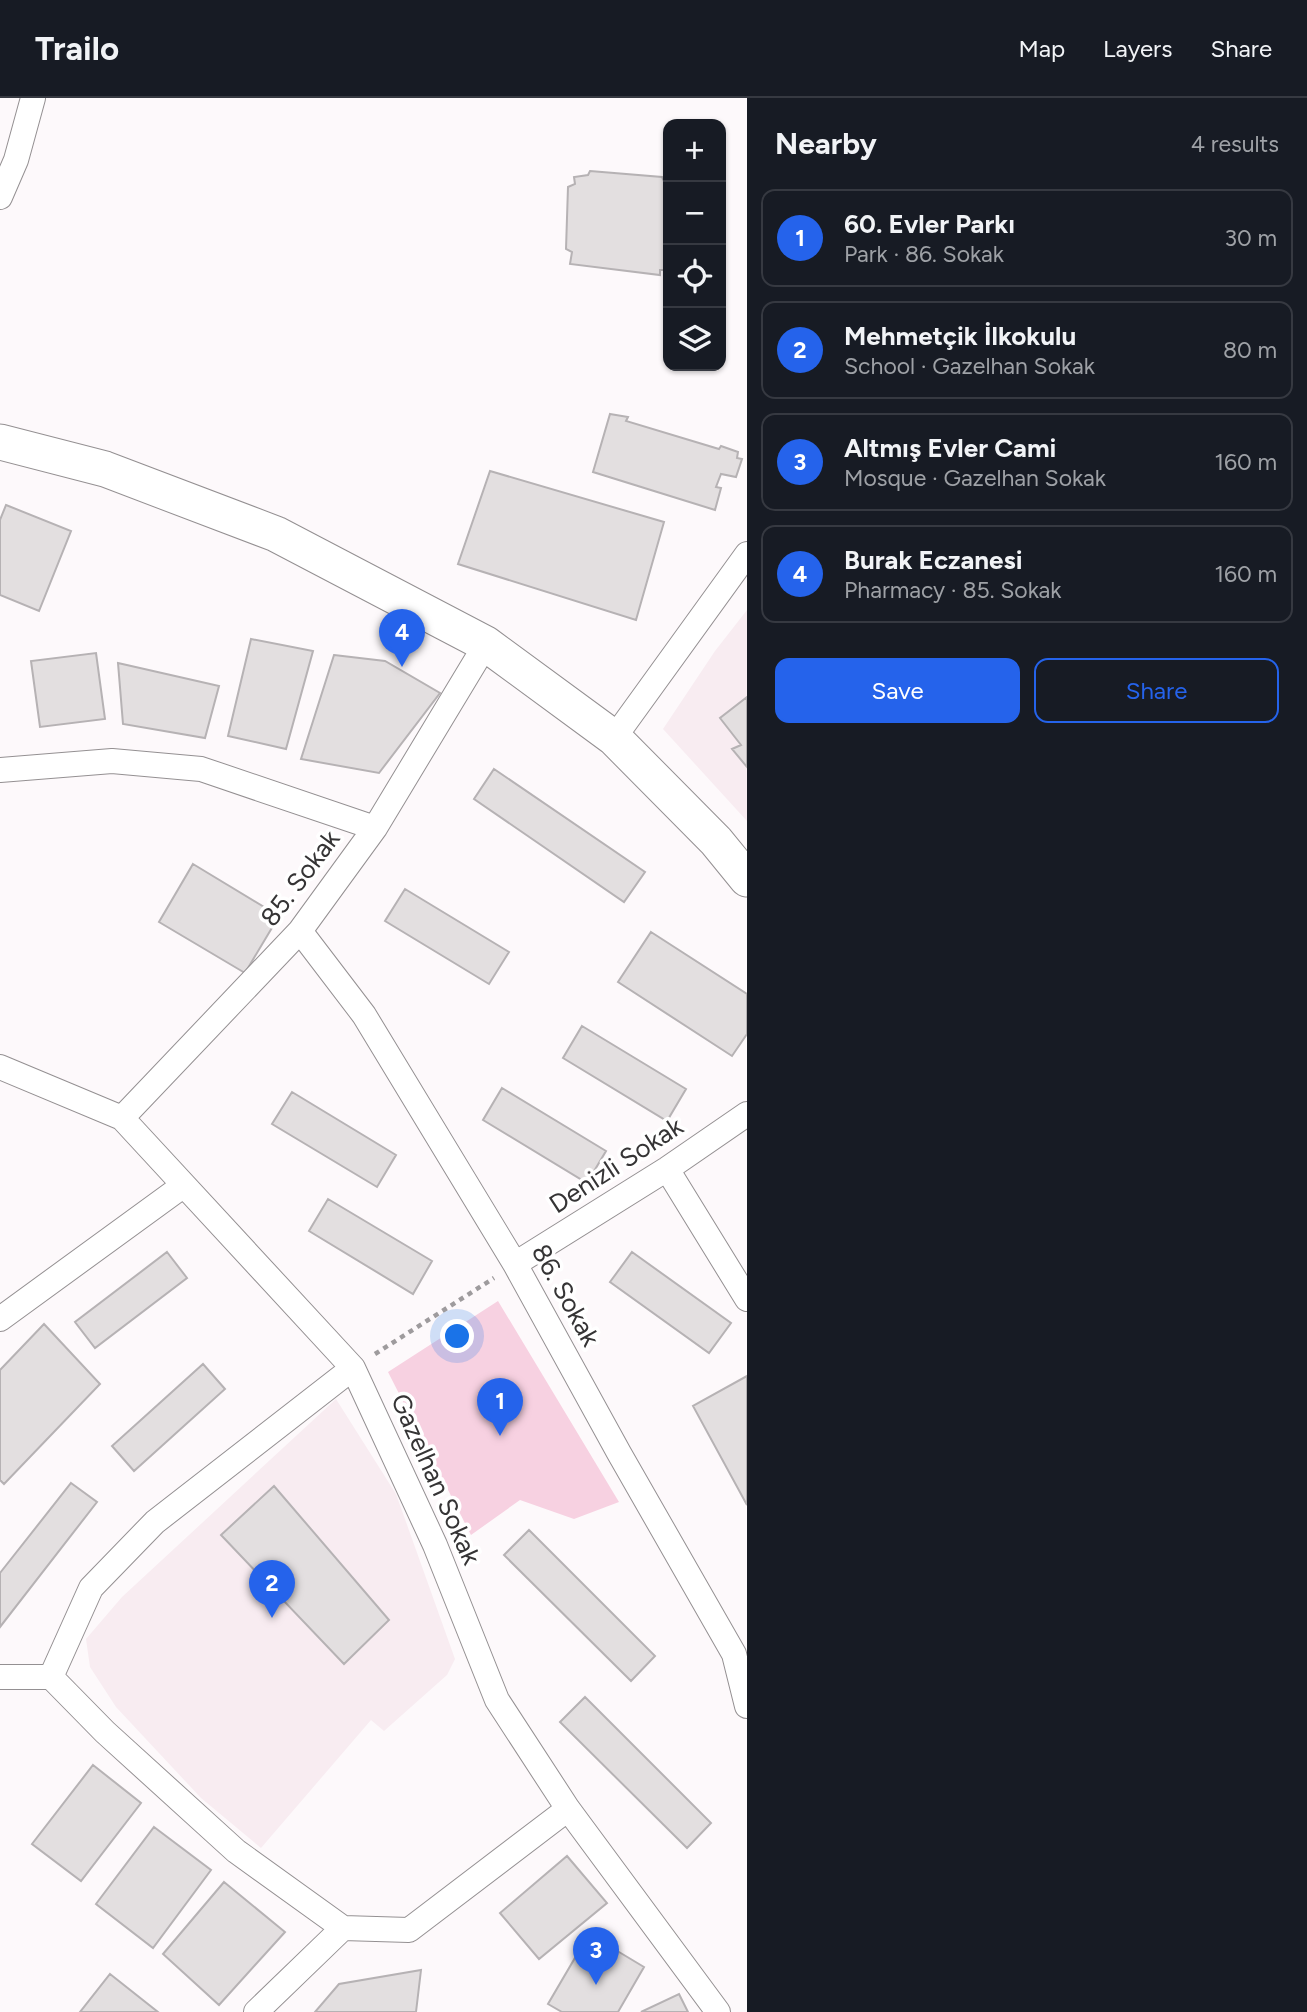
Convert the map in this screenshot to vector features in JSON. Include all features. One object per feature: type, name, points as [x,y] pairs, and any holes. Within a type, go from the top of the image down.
[{"type":"main road","points":[[0,442],[105,469],[276,534],[486,644],[614,738],[716,841],[747,879]]},
{"type":"street","points":[[0,197],[16,160],[33,98]]},
{"type":"street","points":[[614,738],[747,554]]},
{"type":"street","name":"85. Sokak","points":[[122,1118],[300,931],[375,828],[486,644]]},
{"type":"street","points":[[0,770],[112,761],[201,769],[375,828]]},
{"type":"street","name":"86. Sokak","points":[[300,931],[365,1015],[515,1264],[734,1654],[747,1706]]},
{"type":"street","name":"Gazelhan Sokak","points":[[0,1068],[122,1118],[353,1368],[435,1545],[497,1700],[568,1809],[718,2012]]},
{"type":"street","name":"Denizli Sokak","points":[[515,1264],[667,1170],[747,1114]]},
{"type":"street","points":[[667,1170],[747,1299]]},
{"type":"street","points":[[4,1312],[184,1185]]},
{"type":"street","points":[[51,1677],[91,1588],[155,1522],[353,1368]]},
{"type":"street","points":[[0,1677],[51,1677],[105,1732],[236,1851],[343,1928],[409,1930],[568,1809]]},
{"type":"street","points":[[256,2012],[343,1928]]},
{"type":"path","points":[[353,1368],[515,1264]]},
{"type":"shaded area","points":[[747,610],[747,821],[663,729],[715,651]]},
{"type":"shaded area","points":[[498,1301],[619,1502],[574,1519],[520,1500],[471,1535],[388,1372]]},
{"type":"shaded area","points":[[336,1399],[396,1494],[455,1659],[447,1675],[384,1731],[371,1720],[261,1848],[201,1798],[116,1707],[90,1667],[86,1639],[122,1597]]},
{"type":"building","points":[[590,171],[662,177],[663,270],[660,270],[660,275],[570,264],[572,252],[566,249],[568,187],[575,184],[574,177],[588,175]]},
{"type":"building","points":[[610,414],[628,417],[626,421],[719,449],[721,446],[738,452],[737,458],[742,459],[736,477],[721,474],[716,487],[721,488],[715,510],[593,472]]},
{"type":"building","points":[[490,471],[664,522],[636,620],[458,564]]},
{"type":"building","points":[[6,505],[71,531],[39,611],[0,595],[0,520]]},
{"type":"building","points":[[251,639],[313,651],[286,749],[228,736]]},
{"type":"building","points":[[96,653],[105,719],[40,727],[31,661]]},
{"type":"building","points":[[334,655],[385,661],[440,693],[379,773],[301,759]]},
{"type":"building","points":[[118,663],[219,686],[205,738],[123,724]]},
{"type":"building","points":[[747,697],[747,767],[732,749],[741,745],[720,718]]},
{"type":"building","points":[[494,769],[645,872],[624,902],[474,799]]},
{"type":"building","points":[[193,864],[279,916],[245,973],[159,922]]},
{"type":"building","points":[[405,889],[509,952],[489,984],[385,921]]},
{"type":"building","points":[[651,932],[747,994],[747,1034],[732,1056],[618,982]]},
{"type":"building","points":[[582,1026],[686,1089],[667,1121],[563,1058]]},
{"type":"building","points":[[502,1088],[606,1151],[587,1183],[483,1120]]},
{"type":"building","points":[[292,1092],[396,1155],[377,1187],[272,1124]]},
{"type":"building","points":[[328,1199],[432,1261],[413,1294],[309,1231]]},
{"type":"building","points":[[167,1252],[187,1278],[95,1348],[75,1322]]},
{"type":"building","points":[[632,1252],[731,1323],[709,1353],[610,1282]]},
{"type":"building","points":[[44,1324],[100,1384],[4,1484],[0,1480],[0,1370]]},
{"type":"building","points":[[203,1364],[225,1389],[134,1471],[112,1446]]},
{"type":"building","points":[[747,1376],[747,1505],[693,1406]]},
{"type":"building","points":[[71,1483],[97,1502],[0,1627],[0,1573]]},
{"type":"building","points":[[274,1486],[389,1620],[344,1664],[221,1535]]},
{"type":"building","points":[[529,1530],[655,1656],[631,1681],[504,1555]]},
{"type":"building","points":[[585,1697],[711,1823],[687,1848],[560,1722]]},
{"type":"building","points":[[93,1765],[141,1803],[81,1881],[32,1844]]},
{"type":"building","points":[[154,1827],[211,1870],[153,1948],[96,1904]]},
{"type":"building","points":[[567,1856],[607,1903],[539,1959],[500,1913]]},
{"type":"building","points":[[224,1882],[285,1932],[219,2005],[163,1954]]},
{"type":"building","points":[[589,1934],[644,1967],[618,2012],[562,2012],[548,2004]]},
{"type":"building","points":[[421,1970],[416,2012],[315,2012],[339,1984]]},
{"type":"building","points":[[110,1974],[158,2012],[80,2012]]},
{"type":"building","points":[[679,1994],[688,2012],[641,2012]]},
{"type":"place","name":"Burak Eczanesi","points":[[402,667]]},
{"type":"place","name":"60. Evler Parkı","points":[[500,1436]]},
{"type":"place","name":"Mehmetçik İlkokulu","points":[[272,1618]]},
{"type":"place","name":"Altmış Evler Cami","points":[[596,1985]]}]
